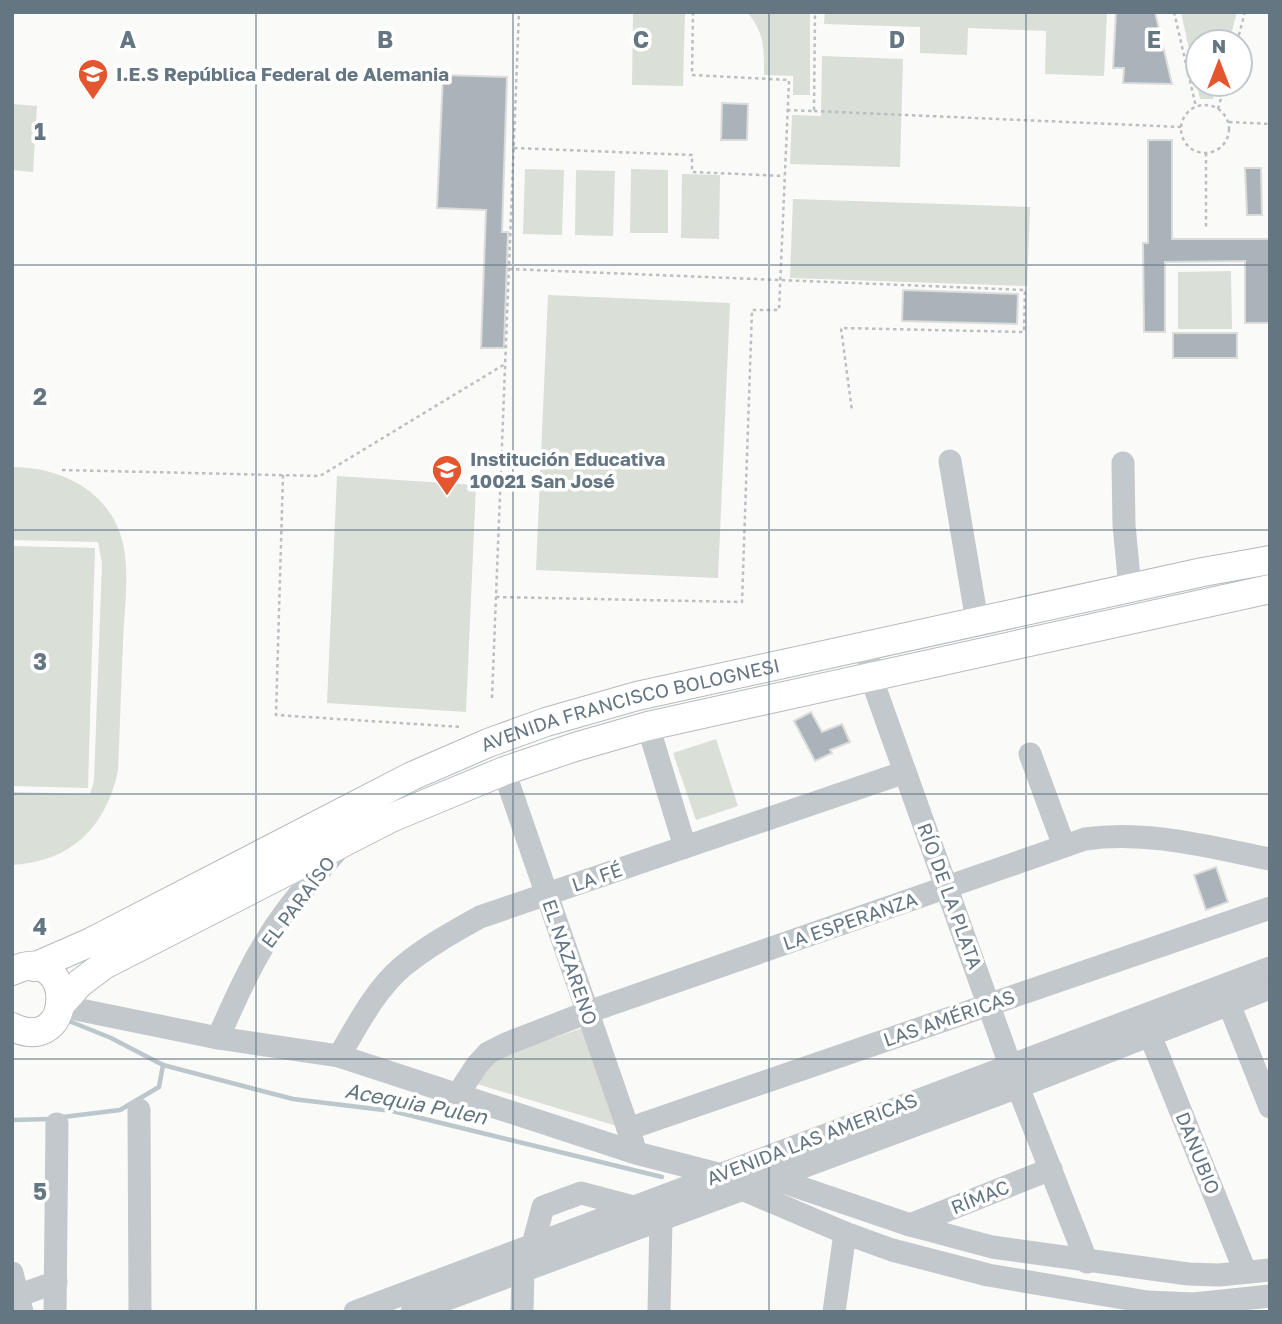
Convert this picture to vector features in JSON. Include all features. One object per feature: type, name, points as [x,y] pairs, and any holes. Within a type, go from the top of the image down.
[{"type":"main road","name":"AVENIDA FRANCISCO BOLOGNESI","points":[[23,969],[91,942],[412,776],[488,743],[546,722],[637,696],[1203,572],[1270,560]]},
{"type":"main road","name":"AVENIDA FRANCISCO BOLOGNESI","points":[[18,1033],[40,1030],[50,1024],[80,983],[104,965],[391,818],[504,771],[648,726],[1270,589]]},
{"type":"main road","points":[[23,969],[52,975],[61,993],[62,1005]]},
{"type":"street","points":[[950,461],[977,621]]},
{"type":"street","points":[[1123,463],[1124,525],[1130,588]]},
{"type":"street","name":"RÍO DE LA PLATA","points":[[867,646],[872,677],[905,772],[1018,1087],[1087,1262]]},
{"type":"street","points":[[648,726],[685,847]]},
{"type":"street","points":[[1030,754],[1064,846]]},
{"type":"street","name":"EL NAZARENO","points":[[504,771],[636,1153]]},
{"type":"street","name":"LA FÉ","points":[[339,1056],[376,997],[400,968],[440,940],[480,917],[905,772]]},
{"type":"street","name":"LA ESPERANZA","points":[[458,1094],[488,1054],[506,1044],[588,1012],[1085,839],[1115,835],[1158,838],[1270,859]]},
{"type":"street","name":"EL PARAÍSO","points":[[218,1038],[242,985],[265,944],[285,913],[344,842]]},
{"type":"street","name":"LAS AMÉRICAS","points":[[628,1129],[1270,908]]},
{"type":"street","name":"AVENIDA LAS AMERICAS","points":[[355,1312],[1270,968]]},
{"type":"street","name":"AVENIDA LAS AMERICAS","points":[[412,1312],[443,1306],[523,1270],[1018,1087],[1270,988]]},
{"type":"street","points":[[1229,1004],[1270,1107]]},
{"type":"street","points":[[62,1005],[218,1038],[339,1056],[636,1153],[718,1174],[772,1178],[910,1225],[992,1247],[1188,1274],[1219,1275],[1270,1270]]},
{"type":"street","name":"DANUBIO","points":[[1150,1035],[1245,1271]]},
{"type":"street","points":[[139,1110],[140,1312]]},
{"type":"street","points":[[55,1312],[57,1124]]},
{"type":"street","name":"RÍMAC","points":[[910,1225],[1051,1169]]},
{"type":"street","points":[[718,1174],[740,1189],[845,1233],[892,1250],[988,1275],[1146,1307],[1194,1308],[1270,1296]]},
{"type":"street","points":[[534,1245],[543,1207],[581,1193],[634,1207]]},
{"type":"street","points":[[659,1312],[661,1220]]},
{"type":"street","points":[[834,1312],[845,1233]]},
{"type":"street","points":[[522,1312],[523,1270]]},
{"type":"street","points":[[12,1273],[18,1302],[56,1282]]},
{"type":"path","points":[[492,698],[519,12]]},
{"type":"path","points":[[496,597],[742,603],[752,310],[779,310],[789,80],[692,75],[693,12]]},
{"type":"path","points":[[814,111],[815,12]]},
{"type":"path","points":[[1174,12],[1196,107]]},
{"type":"path","points":[[1218,109],[1221,98]]},
{"type":"path","points":[[1204,105],[1218,109],[1228,122],[1228,138],[1224,145],[1206,153],[1193,150],[1183,138],[1181,127],[1185,117],[1196,107],[1204,105]]},
{"type":"path","points":[[787,110],[1181,127]]},
{"type":"path","points":[[1228,122],[1270,124]]},
{"type":"path","points":[[514,148],[692,155],[692,172],[785,176]]},
{"type":"path","points":[[1206,153],[1206,227]]},
{"type":"path","points":[[509,269],[1025,290],[1024,332],[841,328],[852,411]]},
{"type":"path","points":[[62,470],[320,476],[505,364]]},
{"type":"path","points":[[283,475],[276,715],[462,727]]},
{"type":"shaded area","points":[[633,12],[685,12],[683,86],[632,85]]},
{"type":"shaded area","points":[[747,12],[810,12],[810,95],[793,95],[793,76],[764,75],[760,34]]},
{"type":"shaded area","points":[[825,12],[1107,12],[1104,76],[1045,74],[1046,31],[968,28],[967,55],[920,53],[920,27],[824,24]]},
{"type":"shaded area","points":[[1181,12],[1237,12],[1233,28],[1184,28]]},
{"type":"shaded area","points":[[822,56],[903,59],[900,167],[790,164],[792,115],[821,116]]},
{"type":"shaded area","points":[[12,104],[37,106],[33,172],[12,170]]},
{"type":"shaded area","points":[[525,169],[564,170],[562,235],[523,234]]},
{"type":"shaded area","points":[[631,169],[668,170],[668,233],[630,233]]},
{"type":"shaded area","points":[[576,170],[615,171],[613,236],[575,235]]},
{"type":"shaded area","points":[[682,174],[720,175],[719,239],[681,238]]},
{"type":"shaded area","points":[[793,199],[1030,207],[1027,286],[790,278]]},
{"type":"shaded area","points":[[1231,271],[1232,329],[1178,329],[1178,272]]},
{"type":"shaded area","points":[[548,295],[730,303],[718,578],[536,570]]},
{"type":"shaded area","points":[[12,467],[47,471],[63,476],[78,484],[104,505],[121,536],[126,575],[118,771],[112,791],[95,825],[83,838],[52,857],[12,865],[12,792],[90,794],[94,781],[102,563],[98,542],[12,540]]},
{"type":"shaded area","points":[[337,476],[476,485],[466,712],[327,703]]},
{"type":"shaded area","points":[[12,546],[95,548],[88,788],[12,786]]},
{"type":"shaded area","points":[[716,739],[738,806],[696,820],[673,753]]},
{"type":"shaded area","points":[[583,1028],[620,1127],[477,1084],[497,1057]]},
{"type":"building","points":[[1116,12],[1155,12],[1172,84],[1123,83],[1124,68],[1113,68]]},
{"type":"building","points":[[443,75],[507,77],[502,232],[508,232],[504,348],[481,348],[486,210],[437,208]]},
{"type":"building","points":[[722,103],[748,104],[747,140],[721,140]]},
{"type":"building","points":[[1148,140],[1172,140],[1172,239],[1270,239],[1270,323],[1245,323],[1245,261],[1165,262],[1165,332],[1144,332],[1143,243],[1148,243]]},
{"type":"building","points":[[1245,168],[1261,168],[1262,215],[1247,215]]},
{"type":"building","points":[[903,290],[1018,294],[1017,324],[902,321]]},
{"type":"building","points":[[1173,333],[1237,333],[1237,358],[1173,358]]},
{"type":"building","points":[[811,712],[822,732],[842,724],[850,742],[830,750],[832,753],[815,761],[794,721]]},
{"type":"building","points":[[1216,867],[1228,902],[1206,910],[1194,875]]},
{"type":"waterway","name":"Acequia Pulen","points":[[69,1021],[111,1038],[163,1065],[293,1099],[392,1111],[662,1177]]},
{"type":"waterway","points":[[63,1117],[120,1110],[159,1087],[163,1065]]},
{"type":"waterway","points":[[12,1120],[51,1119]]},
{"type":"place","name":"I.E.S República Federal de Alemania","points":[[93,101]]},
{"type":"place","name":"Institución Educativa 10021 San José","points":[[447,497]]}]
